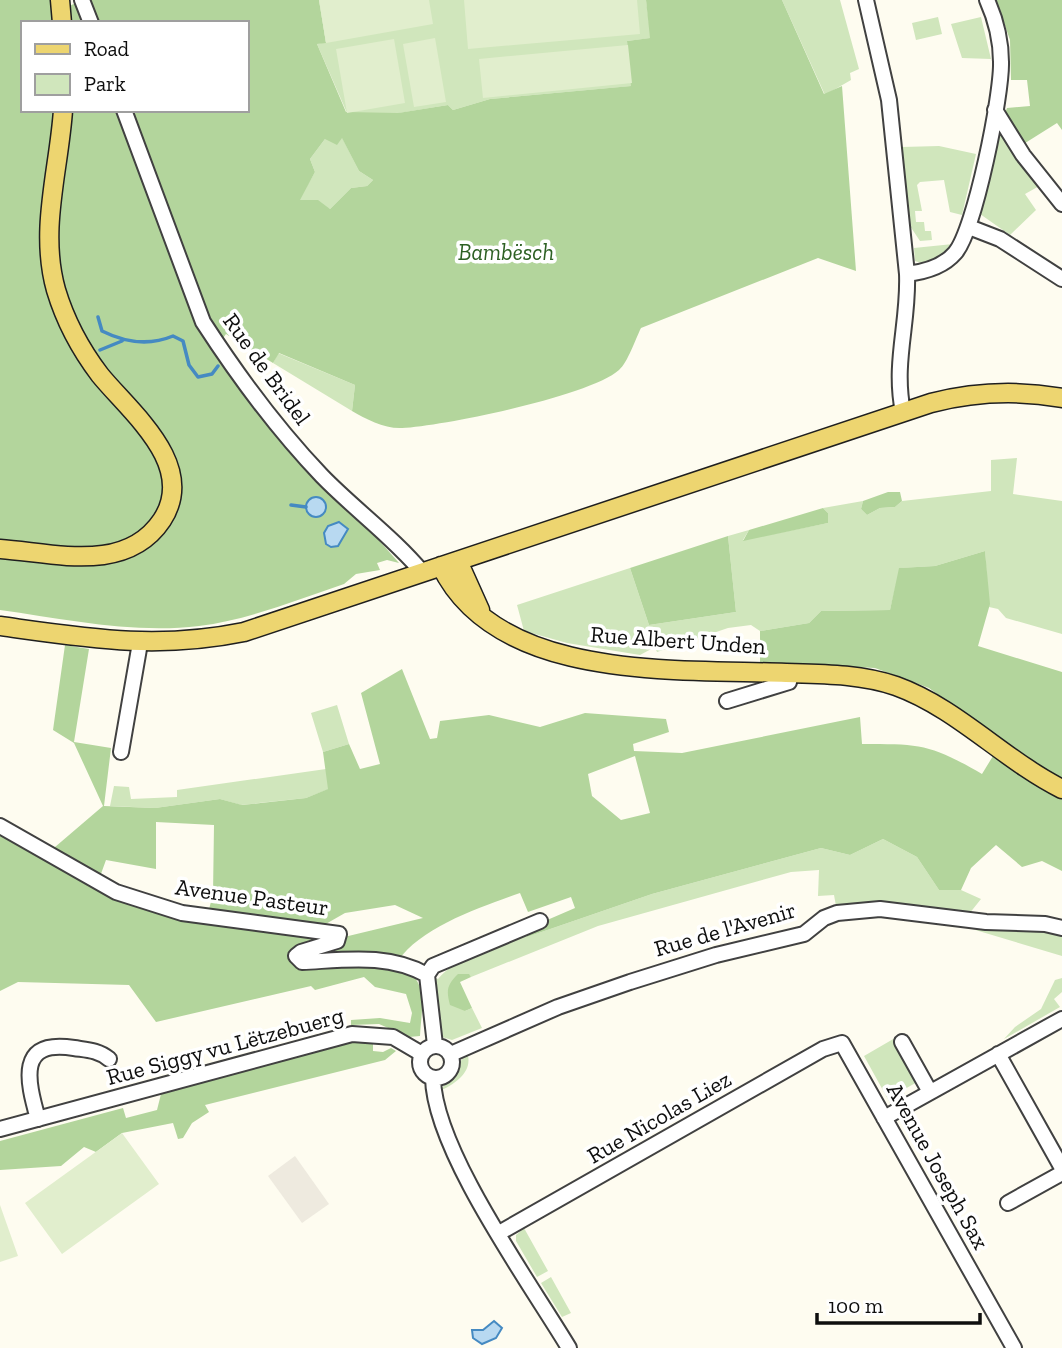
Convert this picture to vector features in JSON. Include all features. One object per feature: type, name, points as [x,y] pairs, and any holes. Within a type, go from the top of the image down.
[{"type":"main road","points":[[60,0],[62,21]]},
{"type":"main road","points":[[0,549],[96,557],[116,555],[135,548],[153,533],[165,516],[170,496],[170,473],[164,453],[93,364],[69,325],[56,289],[50,255],[49,216],[63,112]]},
{"type":"main road","points":[[0,626],[140,643],[184,642],[244,632],[903,412],[958,397],[985,394],[1035,394],[1062,398]]},
{"type":"main road","name":"Rue Albert Unden","points":[[449,564],[486,619],[522,640],[582,659],[646,667],[864,678],[895,686],[946,712],[1032,774],[1062,789]]},
{"type":"street","points":[[82,0],[90,21]]},
{"type":"street","points":[[866,0],[889,100],[907,274],[908,300],[897,370],[903,412]]},
{"type":"street","points":[[907,274],[939,266],[955,253],[969,227],[995,110],[1001,63],[999,36],[987,0]]},
{"type":"street","points":[[995,110],[1023,155],[1062,204]]},
{"type":"street","name":"Rue de Bridel","points":[[125,112],[203,322],[232,363],[323,477],[423,573]]},
{"type":"street","points":[[969,227],[1000,239],[1062,279]]},
{"type":"street","points":[[121,752],[140,643]]},
{"type":"street","name":"Rue Albert Unden","points":[[727,701],[789,682],[791,673]]},
{"type":"street","name":"Avenue Pasteur","points":[[0,825],[116,892],[207,917],[339,933],[337,941],[301,952],[296,956],[302,962],[376,959],[398,961],[427,975]]},
{"type":"street","name":"Rue de l'Avenir","points":[[451,1054],[558,1007],[629,982],[716,955],[804,934],[824,918],[837,913],[880,909],[986,922],[1045,923],[1062,928]]},
{"type":"street","points":[[435,1045],[427,975],[433,966],[540,921]]},
{"type":"street","points":[[884,1118],[1062,1019]]},
{"type":"street","name":"Rue Siggy vu Lëtzebuerg","points":[[0,1129],[352,1034],[393,1037],[422,1054]]},
{"type":"street","points":[[902,1042],[930,1093]]},
{"type":"street","name":"Avenue Joseph Sax","points":[[842,1043],[1014,1348]]},
{"type":"street","name":"Rue Nicolas Liez","points":[[499,1233],[823,1049],[842,1043]]},
{"type":"street","name":"Rue Siggy vu Lëtzebuerg","points":[[37,1119],[28,1074],[35,1054],[43,1046],[55,1045],[101,1052],[109,1059]]},
{"type":"street","points":[[435,1045],[444,1047],[451,1054],[450,1070],[433,1078],[423,1071],[422,1054],[435,1045]]},
{"type":"street","points":[[998,1054],[1062,1170],[1008,1203]]},
{"type":"street","points":[[433,1078],[433,1097],[452,1148],[499,1233],[569,1348]]},
{"type":"green space","name":"Bambësch","points":[[0,0],[56,0],[61,10],[82,0],[319,0],[326,43],[317,44],[346,112],[398,113],[448,105],[453,110],[490,99],[631,86],[627,41],[650,38],[646,0],[782,0],[824,94],[842,86],[856,271],[818,258],[641,328],[619,370],[579,390],[515,408],[449,422],[402,428],[382,425],[352,411],[355,385],[279,353],[273,363],[226,334],[218,345],[294,444],[399,563],[387,560],[377,563],[380,570],[356,574],[344,584],[290,603],[217,623],[149,628],[0,610]],"holes":[[[342,138],[359,171],[373,180],[367,186],[351,188],[330,209],[318,200],[300,200],[315,172],[310,159],[325,139],[337,145]]]},
{"type":"green space","points":[[319,0],[646,0],[651,38],[627,41],[632,86],[490,99],[453,110],[448,105],[399,113],[347,113],[317,44],[326,42]]},
{"type":"green space","points":[[319,0],[429,0],[433,24],[326,43]]},
{"type":"green space","points":[[464,0],[637,0],[640,34],[468,49]]},
{"type":"green space","points":[[782,0],[840,0],[859,69],[850,73],[851,80],[825,95]]},
{"type":"green space","points":[[996,0],[1062,0],[1062,130],[1057,123],[1022,145],[1005,113],[1007,108],[1030,106],[1027,80],[1011,80],[1010,40]]},
{"type":"green space","points":[[938,17],[942,34],[916,40],[912,23]]},
{"type":"green space","points":[[981,17],[991,59],[962,58],[951,24]]},
{"type":"green space","points":[[435,38],[446,102],[414,107],[403,44]]},
{"type":"green space","points":[[394,39],[405,103],[347,113],[336,49]]},
{"type":"green space","points":[[628,45],[632,83],[483,98],[479,59]]},
{"type":"green space","points":[[1007,131],[1041,185],[1025,194],[1036,210],[1010,235],[980,214],[1000,132]]},
{"type":"green space","points":[[342,137],[359,171],[373,180],[367,186],[351,188],[330,209],[299,200],[315,172],[310,159],[325,139]]},
{"type":"green space","points":[[939,146],[976,154],[962,215],[950,212],[944,180],[920,182],[917,185],[922,211],[915,211],[916,222],[924,222],[925,231],[931,231],[932,240],[920,241],[910,226],[902,147]]},
{"type":"green space","points":[[953,244],[941,256],[931,261],[915,261],[914,248]]},
{"type":"green space","points":[[278,353],[355,385],[352,411],[273,363]]},
{"type":"green space","points":[[1017,458],[1013,494],[1062,501],[1062,634],[1006,618],[998,609],[989,607],[985,551],[935,566],[900,568],[890,610],[821,611],[809,623],[760,631],[751,625],[728,628],[657,652],[655,647],[640,655],[567,643],[524,631],[517,605],[630,568],[649,625],[736,612],[728,536],[749,530],[743,540],[828,523],[828,513],[823,508],[863,501],[861,509],[867,515],[880,508],[895,507],[902,501],[991,491],[991,460]]},
{"type":"green space","points":[[888,492],[900,492],[902,501],[895,507],[880,508],[867,515],[861,509],[863,501]]},
{"type":"green space","points":[[823,508],[828,513],[828,523],[743,541],[749,530]]},
{"type":"green space","points":[[728,536],[736,612],[649,625],[630,568]]},
{"type":"green space","points":[[985,551],[990,604],[978,646],[1062,672],[1062,782],[929,688],[875,668],[760,662],[760,631],[809,623],[821,611],[890,610],[899,568],[935,566]]},
{"type":"green space","points":[[65,645],[89,649],[74,742],[111,748],[104,806],[155,808],[220,799],[242,805],[306,798],[328,789],[323,752],[349,744],[360,769],[380,764],[361,693],[402,669],[430,739],[437,738],[440,721],[489,715],[540,727],[585,713],[666,719],[669,732],[633,744],[634,751],[682,753],[860,717],[862,744],[898,744],[937,751],[982,774],[993,756],[1062,796],[1062,871],[1042,861],[1022,867],[996,845],[971,868],[961,890],[939,890],[917,857],[883,839],[850,855],[821,848],[652,894],[527,937],[524,930],[575,908],[571,897],[528,912],[520,893],[436,928],[408,949],[398,961],[420,986],[420,1036],[409,1037],[379,1024],[351,1025],[351,1020],[380,1018],[410,1023],[412,1013],[406,994],[375,987],[364,977],[315,990],[311,986],[156,1022],[129,985],[18,982],[0,991],[0,833],[48,853],[103,806],[74,743],[53,730]],"holes":[[[635,756],[650,813],[621,820],[592,796],[588,774]],[[156,822],[214,825],[213,894],[207,917],[98,882],[106,860],[156,869]],[[395,905],[423,918],[340,938],[317,929],[345,913]]]},
{"type":"green space","points":[[337,705],[349,744],[323,752],[311,713]]},
{"type":"green space","points":[[326,769],[329,789],[306,798],[241,805],[220,799],[155,808],[110,806],[114,786],[129,787],[131,799],[177,797],[177,790]]},
{"type":"green space","points":[[883,839],[917,857],[939,890],[961,890],[981,899],[969,914],[881,903],[836,906],[834,895],[818,896],[819,870],[791,872],[598,926],[471,977],[468,974],[458,974],[465,1011],[472,1008],[482,1028],[452,1040],[442,1037],[433,977],[438,979],[456,963],[490,945],[524,930],[527,937],[652,894],[821,848],[850,855]]},
{"type":"green space","points":[[952,923],[1057,934],[1062,936],[1062,956]]},
{"type":"green space","points":[[458,974],[469,974],[471,977],[460,982],[472,1008],[465,1011],[450,1005],[449,1000],[448,988]]},
{"type":"green space","points":[[1062,978],[1062,992],[1054,999],[1060,1007],[1004,1039],[1015,1027],[1041,1009],[1055,980]]},
{"type":"green space","points":[[895,1038],[919,1081],[903,1090],[905,1095],[890,1103],[864,1056]]},
{"type":"green space","points":[[349,1039],[373,1042],[373,1051],[383,1052],[391,1048],[396,1051],[385,1060],[205,1105],[209,1112],[192,1123],[183,1138],[178,1139],[173,1123],[122,1133],[96,1152],[84,1147],[61,1166],[0,1170],[0,1141],[123,1108],[126,1118],[157,1110],[162,1090]]},
{"type":"green space","points":[[467,1052],[468,1066],[462,1076],[440,1091]]},
{"type":"green space","points":[[122,1133],[159,1184],[62,1254],[25,1203]]},
{"type":"green space","points":[[0,1205],[18,1256],[0,1262]]},
{"type":"green space","points":[[524,1228],[548,1271],[537,1277],[516,1241],[516,1235]]},
{"type":"green space","points":[[551,1277],[571,1313],[562,1317],[541,1283]]},
{"type":"shaded area","points":[[295,1156],[329,1204],[302,1223],[268,1176]]},
{"type":"water","points":[[312,497],[320,497],[326,507],[320,517],[312,517],[306,511],[306,503]]},
{"type":"water","points":[[339,522],[348,529],[338,546],[331,547],[326,544],[324,533],[328,526]]},
{"type":"water","points":[[494,1321],[502,1328],[496,1338],[482,1344],[473,1338],[472,1330],[483,1330]]},
{"type":"waterway","points":[[98,317],[102,331],[120,338],[146,342],[173,336],[183,341],[189,365],[198,377],[212,374],[218,366]]},
{"type":"waterway","points":[[100,350],[122,341]]},
{"type":"waterway","points":[[291,505],[306,507]]}]
